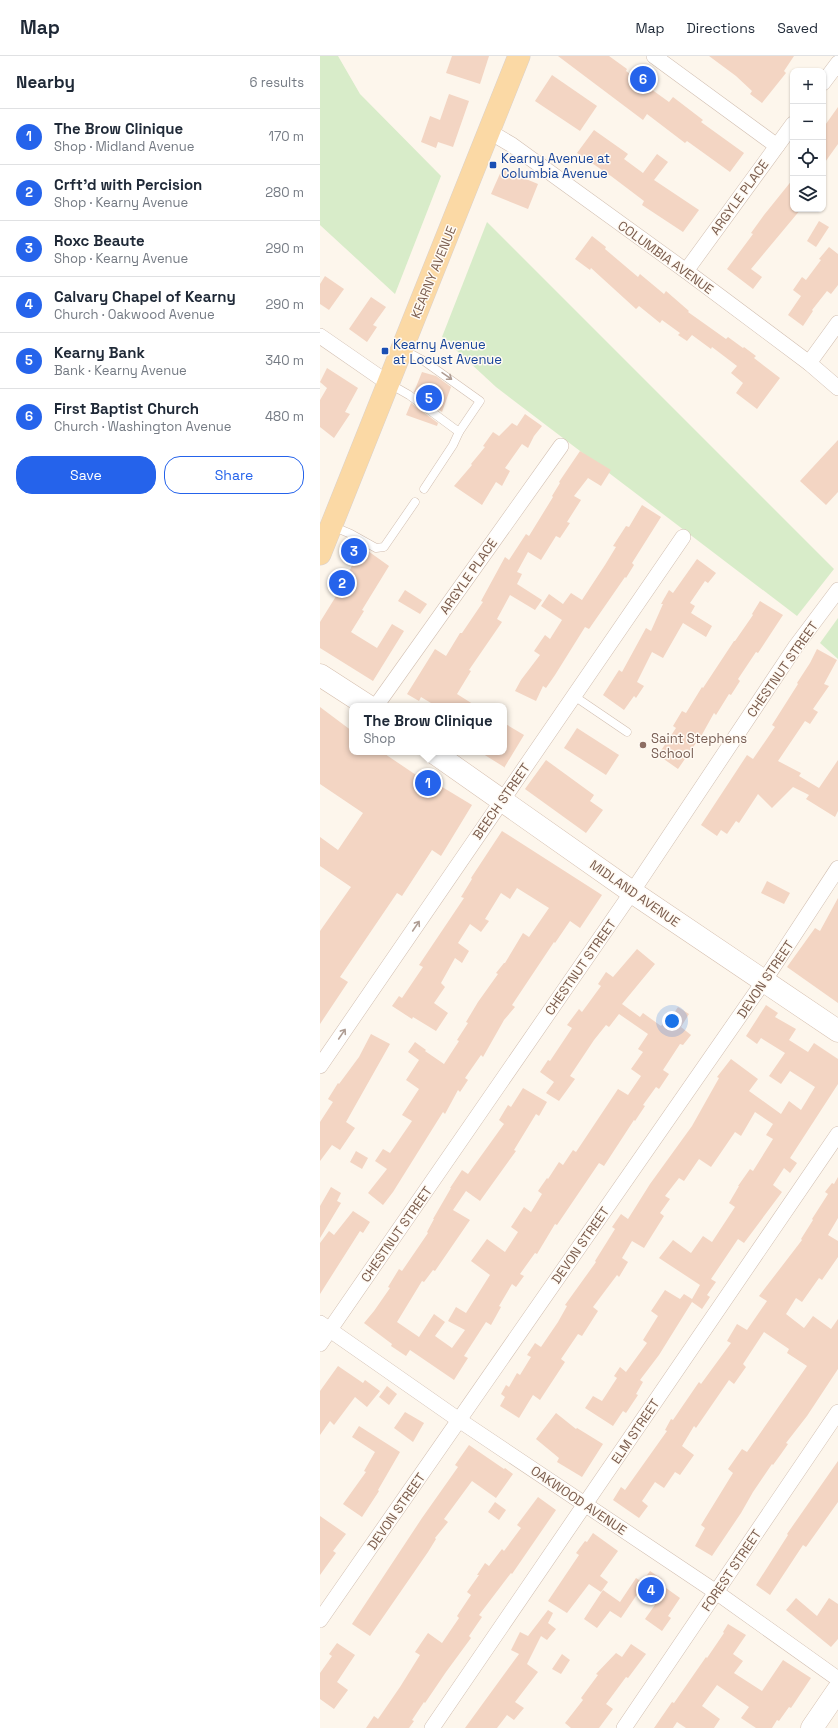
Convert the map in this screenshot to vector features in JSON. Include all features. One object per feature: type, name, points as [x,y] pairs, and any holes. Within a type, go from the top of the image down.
[{"type":"main road","name":"KEARNY AVENUE","points":[[320,554],[490,132],[519,56]]},
{"type":"street","points":[[654,56],[777,146]]},
{"type":"street","points":[[826,79],[838,63]]},
{"type":"street","name":"ARGYLE PLACE","points":[[686,271],[790,128]]},
{"type":"street","name":"COLUMBIA AVENUE","points":[[490,132],[512,145],[686,271],[809,363],[838,388]]},
{"type":"street","points":[[809,363],[838,323]]},
{"type":"street","points":[[320,336],[388,383]]},
{"type":"street","name":"ARGYLE PLACE","points":[[378,703],[560,446]]},
{"type":"street","name":"BEECH STREET","points":[[320,1066],[683,537]]},
{"type":"street","name":"CHESTNUT STREET","points":[[320,1344],[325,1326],[632,892],[796,646],[838,590]]},
{"type":"street","points":[[320,675],[363,703]]},
{"type":"street","name":"MIDLAND AVENUE","points":[[437,755],[632,892],[838,1031]]},
{"type":"street","name":"DEVON STREET","points":[[320,1620],[764,981],[838,868]]},
{"type":"street","name":"ELM STREET","points":[[432,1728],[838,1134]]},
{"type":"street","name":"OAKWOOD AVENUE","points":[[325,1326],[459,1420],[716,1592],[838,1679]]},
{"type":"street","name":"FOREST STREET","points":[[624,1728],[838,1412]]},
{"type":"street","points":[[812,1728],[838,1690]]},
{"type":"lane","points":[[402,348],[424,361],[480,401],[424,489]]},
{"type":"lane","points":[[388,383],[408,395],[459,432]]},
{"type":"lane","points":[[332,525],[376,548],[384,547],[415,502]]},
{"type":"lane","points":[[574,696],[627,732]]},
{"type":"green space","points":[[320,56],[338,56],[360,94],[441,176],[395,294],[320,225]]},
{"type":"green space","points":[[487,222],[834,569],[797,616],[496,387],[442,337]]},
{"type":"green space","points":[[838,618],[838,659],[820,643]]},
{"type":"building","points":[[452,56],[489,56],[480,84],[446,73]]},
{"type":"building","points":[[558,56],[609,56],[627,69],[626,71],[669,102],[673,97],[703,120],[701,122],[744,153],[730,172],[687,141],[685,143],[647,114],[643,120]]},
{"type":"building","points":[[709,56],[794,56],[784,71],[786,73],[762,103],[750,94],[752,91],[736,76]]},
{"type":"building","points":[[552,75],[597,106],[580,131],[535,101]]},
{"type":"building","points":[[449,94],[469,101],[453,147],[438,142],[436,148],[421,142],[430,116],[440,120]]},
{"type":"building","points":[[838,107],[838,144],[826,161],[826,140],[826,124]]},
{"type":"building","points":[[594,130],[628,154],[624,159],[643,173],[657,154],[668,162],[654,180],[699,210],[683,232],[642,205],[644,201],[577,153]]},
{"type":"building","points":[[502,169],[538,184],[528,209],[491,194]]},
{"type":"building","points":[[790,183],[790,212],[798,212],[751,269],[762,277],[753,289],[727,269],[753,234],[751,233]]},
{"type":"building","points":[[819,221],[829,227],[816,247],[807,241]]},
{"type":"building","points":[[592,236],[638,277],[640,274],[664,294],[666,291],[689,311],[688,312],[726,339],[728,337],[743,348],[744,347],[756,356],[754,358],[780,378],[757,409],[736,393],[743,383],[731,373],[737,366],[712,347],[711,349],[692,335],[687,341],[678,335],[680,333],[662,320],[660,323],[639,306],[636,309],[591,268],[590,270],[575,259]]},
{"type":"building","points":[[829,247],[838,254],[838,285],[831,294],[827,291],[812,310],[813,311],[803,326],[788,315],[801,296],[793,290],[802,277],[806,280],[821,260],[819,259]]},
{"type":"building","points":[[325,276],[344,289],[329,310],[320,304],[320,284]]},
{"type":"building","points":[[371,297],[386,307],[373,325],[377,327],[367,342],[349,329]]},
{"type":"building","points":[[327,368],[358,388],[345,412],[350,414],[334,438],[320,427],[320,400],[327,388],[320,382]]},
{"type":"building","points":[[422,372],[436,376],[451,387],[442,412],[414,392]]},
{"type":"building","points":[[411,403],[438,423],[437,426],[406,415]]},
{"type":"building","points":[[525,414],[542,426],[534,436],[528,448],[522,444],[505,468],[510,471],[502,486],[496,482],[482,505],[454,486],[485,447],[483,446],[493,432],[499,436],[512,423],[517,426]]},
{"type":"building","points":[[838,440],[838,492],[826,505],[800,481]]},
{"type":"building","points":[[580,451],[611,470],[601,486],[588,478],[574,496],[581,500],[567,522],[570,523],[560,538],[556,536],[541,560],[528,552],[517,572],[522,574],[517,584],[542,600],[535,610],[510,595],[497,619],[502,622],[469,670],[471,671],[457,694],[471,703],[431,703],[421,697],[419,701],[407,694],[435,649],[446,656],[460,633],[462,633],[483,602],[481,601],[505,557],[509,560],[526,534],[529,536],[553,497],[552,496],[560,483],[559,482]]},
{"type":"building","points":[[642,505],[661,517],[632,563],[634,565],[626,578],[625,577],[589,629],[585,627],[546,688],[543,686],[536,701],[515,691],[521,680],[540,655],[534,651],[545,635],[550,639],[562,620],[541,606],[549,594],[563,604],[571,593],[582,600],[616,547],[613,546],[626,526],[629,527]]},
{"type":"building","points":[[361,546],[389,566],[362,610],[364,611],[351,632],[377,648],[392,624],[404,631],[373,681],[320,648],[320,622],[343,585]]},
{"type":"building","points":[[697,559],[716,573],[708,583],[705,581],[690,603],[695,606],[691,613],[712,626],[706,637],[683,623],[663,658],[652,652],[637,682],[644,686],[636,698],[634,696],[624,710],[603,695],[619,670],[622,672],[646,628],[651,631],[663,604],[661,604],[669,590],[673,593]]},
{"type":"building","points":[[405,590],[427,604],[420,614],[398,601]]},
{"type":"building","points":[[760,601],[783,615],[758,653],[756,652],[738,679],[740,681],[731,695],[729,694],[716,715],[714,713],[699,740],[678,769],[658,755],[676,728],[673,726],[682,711],[686,713],[702,687],[703,688],[753,615],[752,614]]},
{"type":"building","points":[[817,649],[837,660],[824,684],[829,686],[813,709],[818,712],[810,724],[805,721],[778,761],[801,773],[799,776],[819,788],[838,760],[838,811],[835,817],[806,799],[809,795],[793,787],[772,808],[758,794],[739,823],[736,821],[727,834],[721,830],[717,836],[701,825],[747,755],[753,759],[775,727],[772,725],[798,684],[797,683]]},
{"type":"building","points":[[320,707],[349,729],[349,755],[386,755],[422,779],[424,776],[472,805],[441,856],[432,850],[402,896],[397,893],[340,977],[348,982],[320,1024],[320,931],[351,887],[320,866],[320,837],[338,850],[363,813],[320,784]]},
{"type":"building","points":[[507,725],[524,735],[504,767],[485,755],[507,755]]},
{"type":"building","points":[[577,728],[619,755],[606,775],[564,748]]},
{"type":"building","points":[[546,760],[594,795],[590,801],[603,810],[586,833],[525,789]]},
{"type":"building","points":[[502,831],[602,895],[580,928],[570,921],[555,943],[554,942],[512,1005],[515,1007],[504,1020],[483,1057],[481,1055],[465,1078],[468,1080],[460,1092],[458,1090],[445,1114],[443,1112],[393,1192],[383,1205],[368,1193],[387,1169],[375,1161],[383,1149],[390,1153],[412,1121],[402,1115],[419,1089],[406,1080],[419,1060],[408,1052],[415,1042],[444,1064],[459,1041],[457,1040],[468,1023],[466,1022],[478,1002],[498,974],[496,973],[505,963],[523,933],[529,937],[549,908],[517,888],[510,899],[501,893],[485,919],[489,921],[481,932],[470,924],[458,943],[469,951],[462,963],[455,958],[441,983],[445,987],[434,1003],[448,1013],[436,1031],[413,1017],[412,1019],[392,1006],[399,996],[402,998],[423,967],[419,965],[464,898],[461,897],[472,879],[471,878]]},
{"type":"building","points":[[767,881],[790,893],[784,904],[761,893]]},
{"type":"building","points":[[838,898],[838,1003],[787,967],[815,928],[820,931]]},
{"type":"building","points":[[637,949],[655,964],[622,1004],[640,1017],[643,1013],[661,1026],[668,1017],[670,1019],[678,1007],[689,1014],[681,1027],[691,1035],[683,1045],[680,1044],[663,1070],[669,1074],[659,1089],[656,1087],[643,1105],[645,1106],[604,1166],[599,1163],[557,1225],[555,1224],[537,1254],[535,1253],[520,1274],[524,1276],[516,1287],[512,1284],[499,1306],[501,1307],[491,1325],[486,1322],[464,1356],[468,1358],[454,1380],[410,1350],[406,1356],[391,1346],[392,1344],[364,1323],[390,1288],[388,1287],[399,1269],[402,1271],[428,1233],[427,1232],[433,1219],[462,1170],[468,1174],[504,1124],[499,1120],[508,1105],[511,1107],[523,1088],[547,1102],[539,1116],[536,1114],[514,1150],[516,1151],[480,1201],[466,1191],[453,1210],[470,1220],[435,1271],[433,1270],[424,1282],[422,1281],[397,1322],[419,1337],[434,1314],[445,1322],[435,1336],[452,1348],[465,1330],[448,1321],[456,1307],[466,1313],[490,1275],[471,1261],[487,1239],[505,1252],[518,1232],[511,1227],[524,1207],[531,1212],[542,1194],[538,1191],[547,1178],[548,1179],[559,1162],[563,1165],[573,1150],[576,1152],[618,1089],[628,1095],[641,1076],[631,1069],[643,1052],[638,1049],[648,1034],[619,1014],[609,1027],[606,1025],[594,1040],[570,1076],[575,1079],[559,1101],[546,1093],[554,1082],[540,1072],[548,1060],[550,1061],[572,1028],[567,1025],[579,1009],[582,1012],[601,986],[598,984],[606,972],[613,977]]},
{"type":"building","points":[[766,1005],[778,1013],[775,1017],[796,1029],[789,1040],[808,1052],[814,1043],[838,1059],[838,1084],[790,1158],[797,1163],[790,1173],[784,1168],[773,1185],[782,1192],[744,1243],[738,1239],[711,1279],[716,1282],[707,1295],[710,1297],[702,1309],[692,1302],[659,1355],[640,1380],[643,1382],[636,1394],[638,1395],[626,1413],[623,1411],[613,1426],[585,1408],[593,1396],[602,1401],[617,1378],[614,1376],[620,1367],[626,1372],[647,1343],[643,1340],[658,1316],[651,1311],[665,1290],[680,1299],[684,1294],[692,1299],[700,1285],[659,1258],[673,1240],[691,1253],[703,1236],[712,1242],[735,1207],[729,1203],[738,1186],[750,1169],[753,1171],[773,1139],[766,1135],[773,1124],[755,1112],[741,1136],[735,1132],[711,1167],[699,1159],[684,1181],[679,1178],[665,1196],[670,1199],[660,1213],[664,1216],[644,1248],[632,1241],[622,1258],[628,1262],[619,1277],[617,1275],[593,1307],[598,1311],[582,1336],[578,1334],[561,1359],[565,1362],[540,1400],[533,1395],[519,1418],[500,1406],[505,1397],[501,1394],[506,1385],[509,1387],[517,1373],[520,1375],[531,1357],[527,1355],[535,1343],[541,1347],[558,1322],[567,1306],[565,1305],[596,1262],[595,1261],[615,1229],[612,1227],[621,1214],[628,1219],[650,1184],[692,1126],[719,1078],[717,1077],[731,1059],[758,1079],[749,1091],[781,1114],[789,1101],[801,1110],[815,1087],[790,1071],[781,1084],[769,1076],[785,1053],[761,1038],[757,1044],[746,1036]]},
{"type":"building","points":[[371,1034],[390,1044],[346,1122],[355,1128],[340,1150],[332,1145],[320,1161],[320,1122],[333,1102],[328,1099],[338,1083],[339,1084],[359,1057]]},
{"type":"building","points":[[356,1151],[368,1158],[362,1169],[350,1162]]},
{"type":"building","points":[[838,1177],[838,1218],[828,1235],[838,1241],[838,1257],[822,1280],[819,1278],[802,1302],[796,1298],[786,1314],[804,1328],[813,1316],[831,1329],[838,1319],[838,1369],[807,1416],[786,1443],[788,1444],[753,1492],[741,1513],[712,1556],[695,1546],[705,1528],[701,1525],[733,1473],[728,1469],[742,1449],[747,1452],[807,1366],[787,1353],[789,1349],[764,1332],[743,1364],[746,1367],[734,1384],[729,1380],[696,1428],[694,1426],[682,1446],[694,1455],[680,1475],[675,1472],[664,1488],[655,1482],[642,1501],[648,1506],[639,1518],[613,1500],[621,1487],[625,1490],[667,1431],[665,1430],[671,1419],[673,1420],[699,1382],[701,1384],[731,1343],[727,1341],[737,1324],[747,1330],[767,1301],[759,1296],[802,1240],[801,1239],[813,1220],[812,1219],[828,1194],[825,1192],[832,1183],[834,1184]]},
{"type":"building","points":[[331,1187],[341,1193],[337,1201],[341,1203],[320,1238],[320,1206]]},
{"type":"building","points":[[353,1211],[370,1222],[363,1233],[360,1231],[320,1294],[320,1243],[329,1231],[334,1235]]},
{"type":"building","points":[[338,1366],[363,1383],[365,1380],[380,1391],[367,1407],[355,1397],[334,1425],[330,1421],[320,1435],[320,1391]]},
{"type":"building","points":[[387,1386],[397,1394],[389,1405],[379,1397]]},
{"type":"building","points":[[405,1412],[424,1423],[413,1442],[394,1428]]},
{"type":"building","points":[[556,1413],[576,1429],[577,1428],[603,1444],[582,1477],[557,1462],[559,1458],[536,1439]]},
{"type":"building","points":[[359,1426],[400,1452],[378,1490],[379,1491],[362,1517],[343,1504],[366,1472],[364,1471],[375,1452],[352,1437]]},
{"type":"building","points":[[469,1445],[513,1474],[496,1498],[472,1481],[444,1519],[448,1522],[435,1538],[436,1539],[428,1552],[370,1636],[352,1624],[422,1518],[458,1467],[455,1465]]},
{"type":"building","points":[[838,1461],[838,1502],[806,1547],[803,1545],[770,1595],[756,1585],[788,1535],[787,1534]]},
{"type":"building","points":[[538,1497],[556,1510],[512,1574],[511,1573],[479,1615],[482,1617],[469,1636],[471,1638],[425,1703],[424,1702],[412,1720],[414,1721],[409,1728],[366,1728],[374,1716],[378,1719],[400,1687],[420,1655],[415,1652],[428,1633],[442,1643],[459,1618],[457,1616],[471,1595],[467,1592],[479,1575],[477,1575],[485,1563],[489,1566],[502,1549],[504,1551],[521,1528],[517,1525]]},
{"type":"building","points":[[495,1502],[506,1510],[499,1520],[488,1512]]},
{"type":"building","points":[[320,1516],[346,1534],[333,1551],[336,1553],[320,1575]]},
{"type":"building","points":[[593,1533],[618,1551],[600,1576],[608,1582],[601,1592],[589,1584],[567,1613],[548,1601],[579,1555],[576,1553],[585,1541],[587,1542]]},
{"type":"building","points":[[650,1571],[662,1579],[659,1583],[680,1598],[668,1616],[671,1618],[662,1631],[645,1619],[655,1605],[638,1593],[621,1618],[610,1611],[597,1628],[584,1619],[603,1590],[620,1602],[636,1578],[642,1582]]},
{"type":"building","points":[[796,1598],[817,1616],[829,1598],[838,1604],[838,1639],[831,1647],[786,1610]]},
{"type":"building","points":[[548,1610],[553,1613],[548,1623],[556,1629],[547,1640],[541,1636],[527,1664],[538,1672],[515,1702],[524,1708],[514,1720],[507,1715],[497,1728],[465,1728],[519,1654],[511,1650],[520,1632],[528,1636]]},
{"type":"building","points":[[728,1624],[746,1635],[733,1654],[743,1661],[734,1673],[762,1691],[783,1660],[811,1678],[791,1708],[789,1707],[772,1728],[756,1728],[741,1718],[749,1707],[717,1685],[702,1706],[720,1719],[714,1728],[686,1728],[677,1722],[673,1728],[654,1728],[672,1702],[674,1703],[706,1657],[707,1658],[724,1633],[723,1632]]},
{"type":"building","points":[[337,1643],[355,1655],[337,1682],[348,1690],[334,1709],[320,1699],[320,1673],[332,1656],[329,1654]]},
{"type":"building","points":[[631,1644],[646,1654],[628,1678],[626,1677],[606,1704],[613,1709],[599,1728],[571,1728],[565,1723],[583,1700],[581,1698],[598,1675],[596,1674],[616,1653],[622,1657]]},
{"type":"building","points":[[562,1654],[570,1660],[561,1674],[552,1669]]},
{"type":"place","name":"First Baptist Church","points":[[643,79]]},
{"type":"place","name":"Kearny Avenue at Columbia Avenue","points":[[493,165]]},
{"type":"place","name":"Kearny Avenue at Locust Avenue","points":[[385,351]]},
{"type":"place","name":"Kearny Bank","points":[[429,398]]},
{"type":"place","name":"Roxc Beaute","points":[[354,551]]},
{"type":"place","name":"Crft'd with Percision","points":[[342,583]]},
{"type":"place","name":"Saint Stephens School","points":[[643,745]]},
{"type":"place","name":"The Brow Clinique","points":[[428,783]]},
{"type":"place","name":"Calvary Chapel of Kearny","points":[[651,1590]]}]
